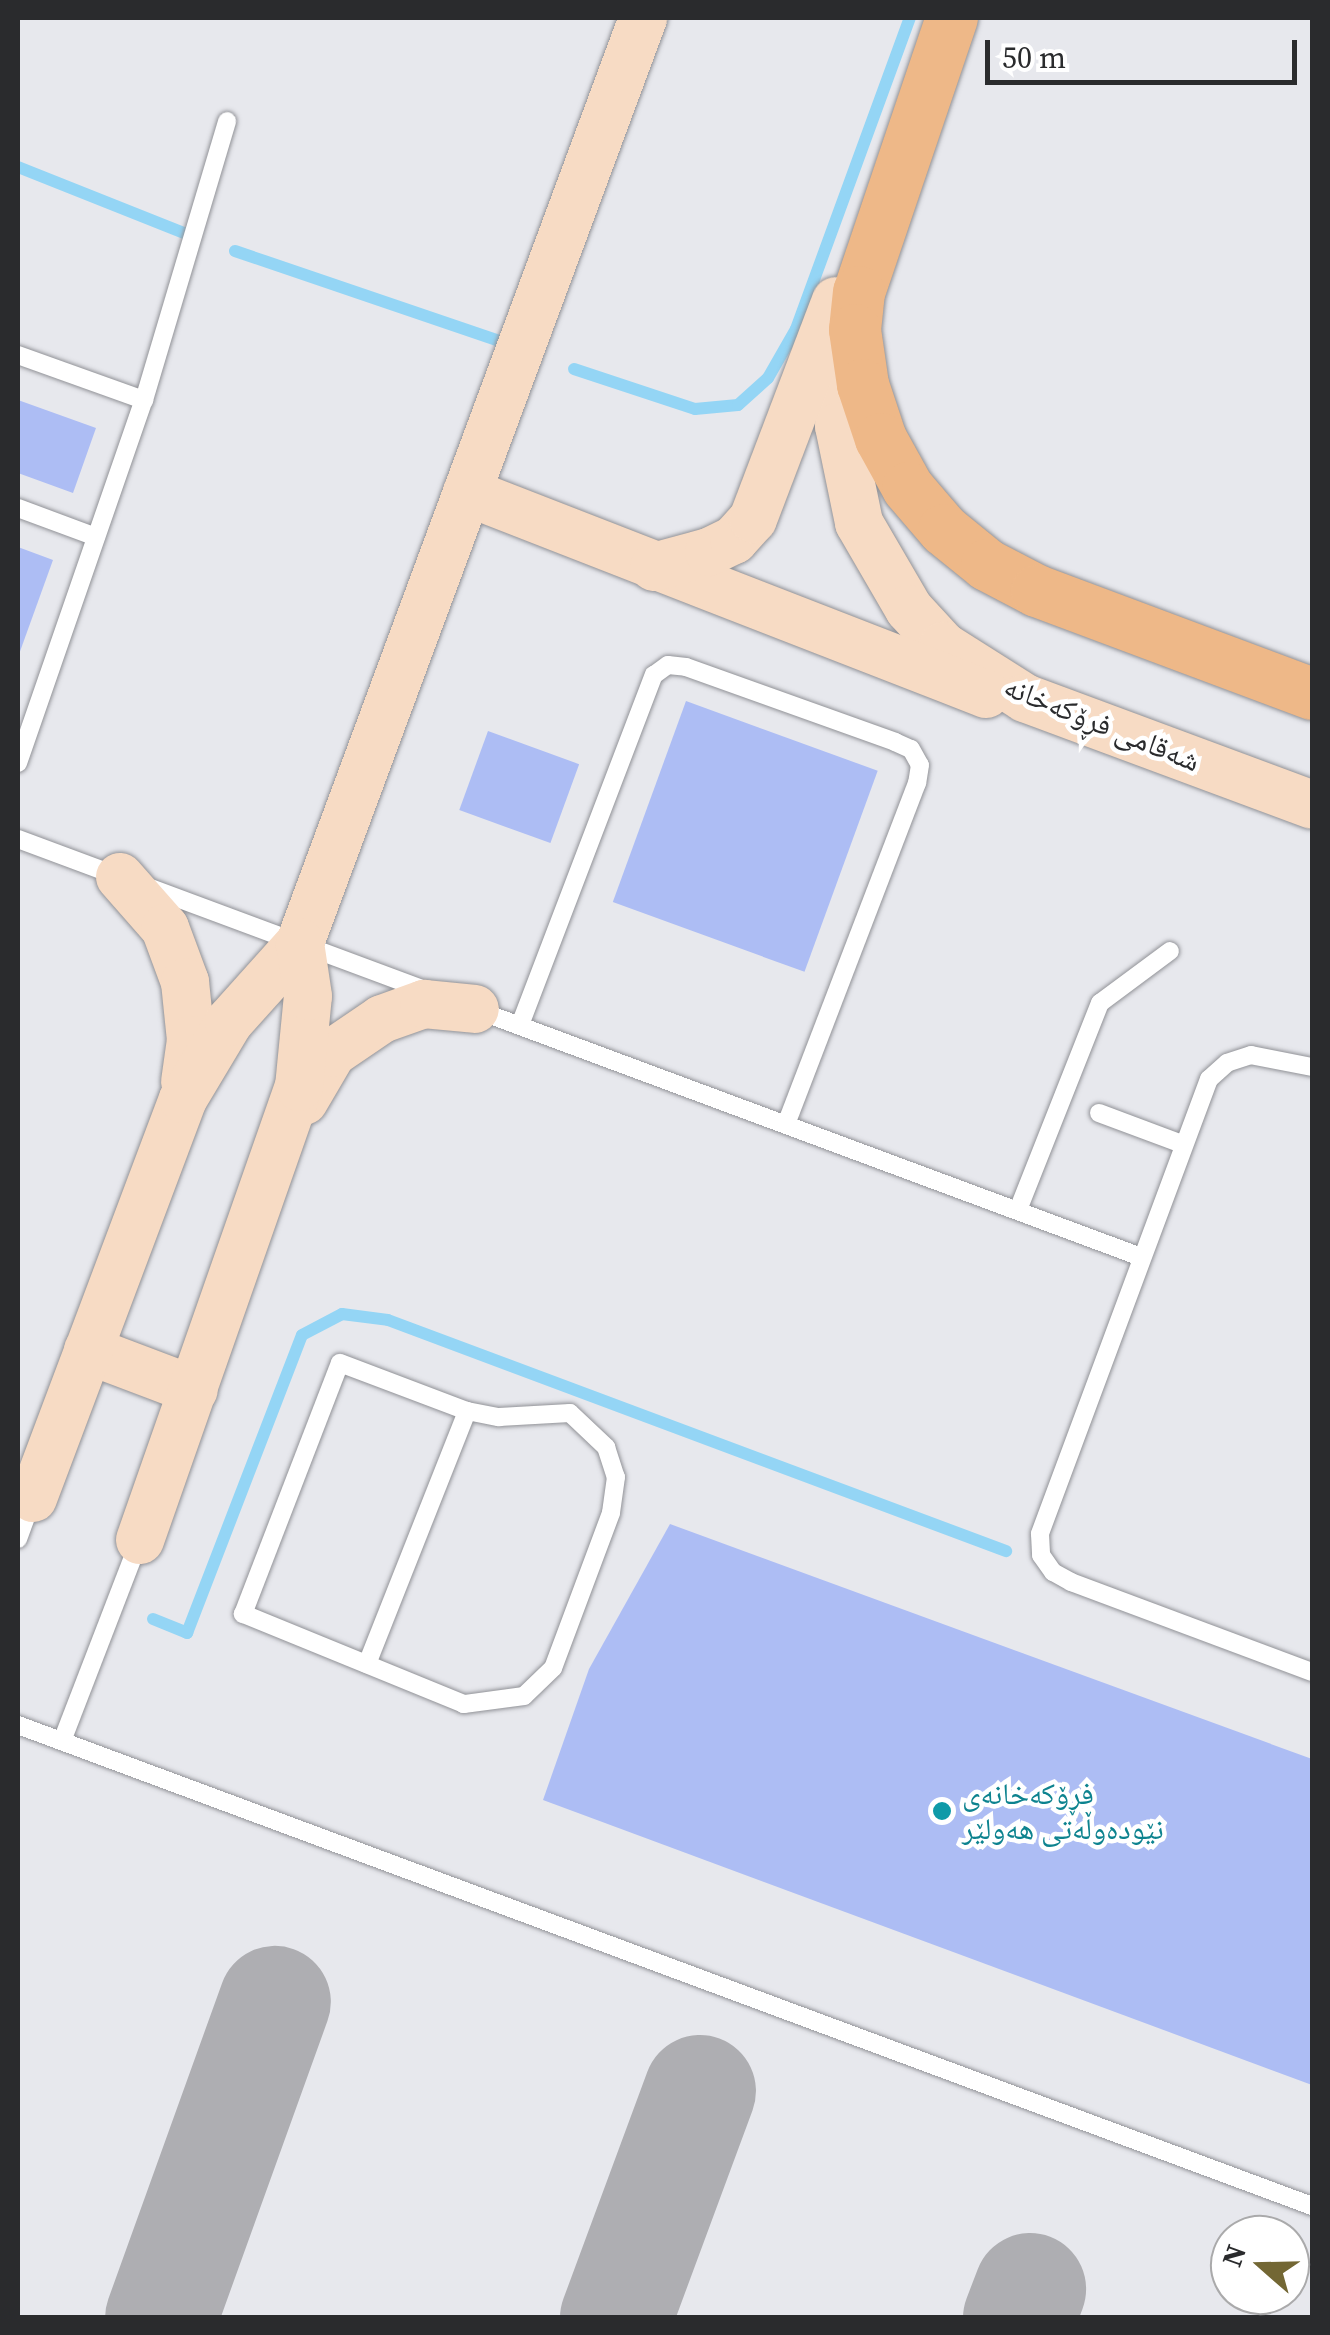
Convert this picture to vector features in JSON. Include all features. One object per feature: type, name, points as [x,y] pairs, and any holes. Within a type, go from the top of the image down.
[{"type":"main road","name":"شەقامی فڕۆکەخانە","points":[[952,18],[872,238],[855,330],[880,439],[908,488],[973,554],[1037,591],[1312,694]]},
{"type":"street","points":[[25,1519],[183,1099],[228,1022],[300,943],[643,18]]},
{"type":"street","points":[[654,568],[709,552],[734,540],[753,518],[845,277],[872,238]]},
{"type":"street","name":"شەقامی فڕۆکەخانە","points":[[855,330],[839,426],[859,523],[900,596],[942,646],[1025,698],[1312,805]]},
{"type":"street","points":[[467,492],[939,680],[1025,698]]},
{"type":"street","points":[[120,877],[166,928],[185,982],[191,1040],[183,1099]]},
{"type":"street","points":[[140,1540],[284,1140],[305,1040],[308,996],[300,943]]},
{"type":"street","points":[[284,1140],[332,1053],[382,1019],[424,1004],[475,1009]]},
{"type":"street","points":[[88,1350],[194,1390]]},
{"type":"lane","points":[[18,764],[24,724],[144,400],[227,121]]},
{"type":"lane","points":[[18,355],[144,400]]},
{"type":"lane","points":[[18,508],[96,537]]},
{"type":"lane","points":[[520,1025],[654,675],[668,665],[686,666],[878,736],[911,750],[920,765],[917,783],[786,1124]]},
{"type":"lane","points":[[18,839],[1141,1257]]},
{"type":"lane","points":[[1018,1210],[1100,1003],[1170,951]]},
{"type":"lane","points":[[1312,1067],[1277,1056],[1227,1063],[1209,1079],[1043,1524],[1041,1555],[1052,1572],[1071,1582],[1312,1672]]},
{"type":"lane","points":[[1098,1113],[1182,1144]]},
{"type":"lane","points":[[340,1363],[467,1411],[498,1417],[570,1414],[606,1447],[616,1477],[612,1513],[553,1668],[524,1696],[492,1705],[464,1704],[243,1614],[340,1363]]},
{"type":"lane","points":[[367,1664],[467,1411]]},
{"type":"lane","points":[[62,1742],[140,1540]]},
{"type":"lane","points":[[18,1725],[1312,2206]]},
{"type":"building","points":[[18,400],[96,428],[73,493],[18,473]]},
{"type":"building","points":[[18,547],[53,560],[18,657]]},
{"type":"building","points":[[686,701],[878,771],[805,972],[613,902]]},
{"type":"building","points":[[488,731],[579,764],[550,843],[459,810]]},
{"type":"building","name":"فڕۆکەخانەی نێودەوڵەتی هەولێر","points":[[670,1524],[1312,1759],[1312,2085],[543,1800],[589,1669]]},
{"type":"waterway","points":[[574,369],[695,409],[738,405],[768,378],[796,329],[910,18]]},
{"type":"waterway","points":[[18,167],[191,236]]},
{"type":"waterway","points":[[235,251],[511,345]]},
{"type":"waterway","points":[[153,1619],[187,1633],[302,1335],[342,1314],[388,1320],[1006,1551]]},
{"type":"taxiway","points":[[161,2318],[275,2002]]},
{"type":"taxiway","points":[[616,2318],[700,2091]]},
{"type":"taxiway","points":[[1019,2318],[1030,2289]]},
{"type":"place","name":"فڕۆکەخانەی نێودەوڵەتی هەولێر","points":[[942,1811]]}]
